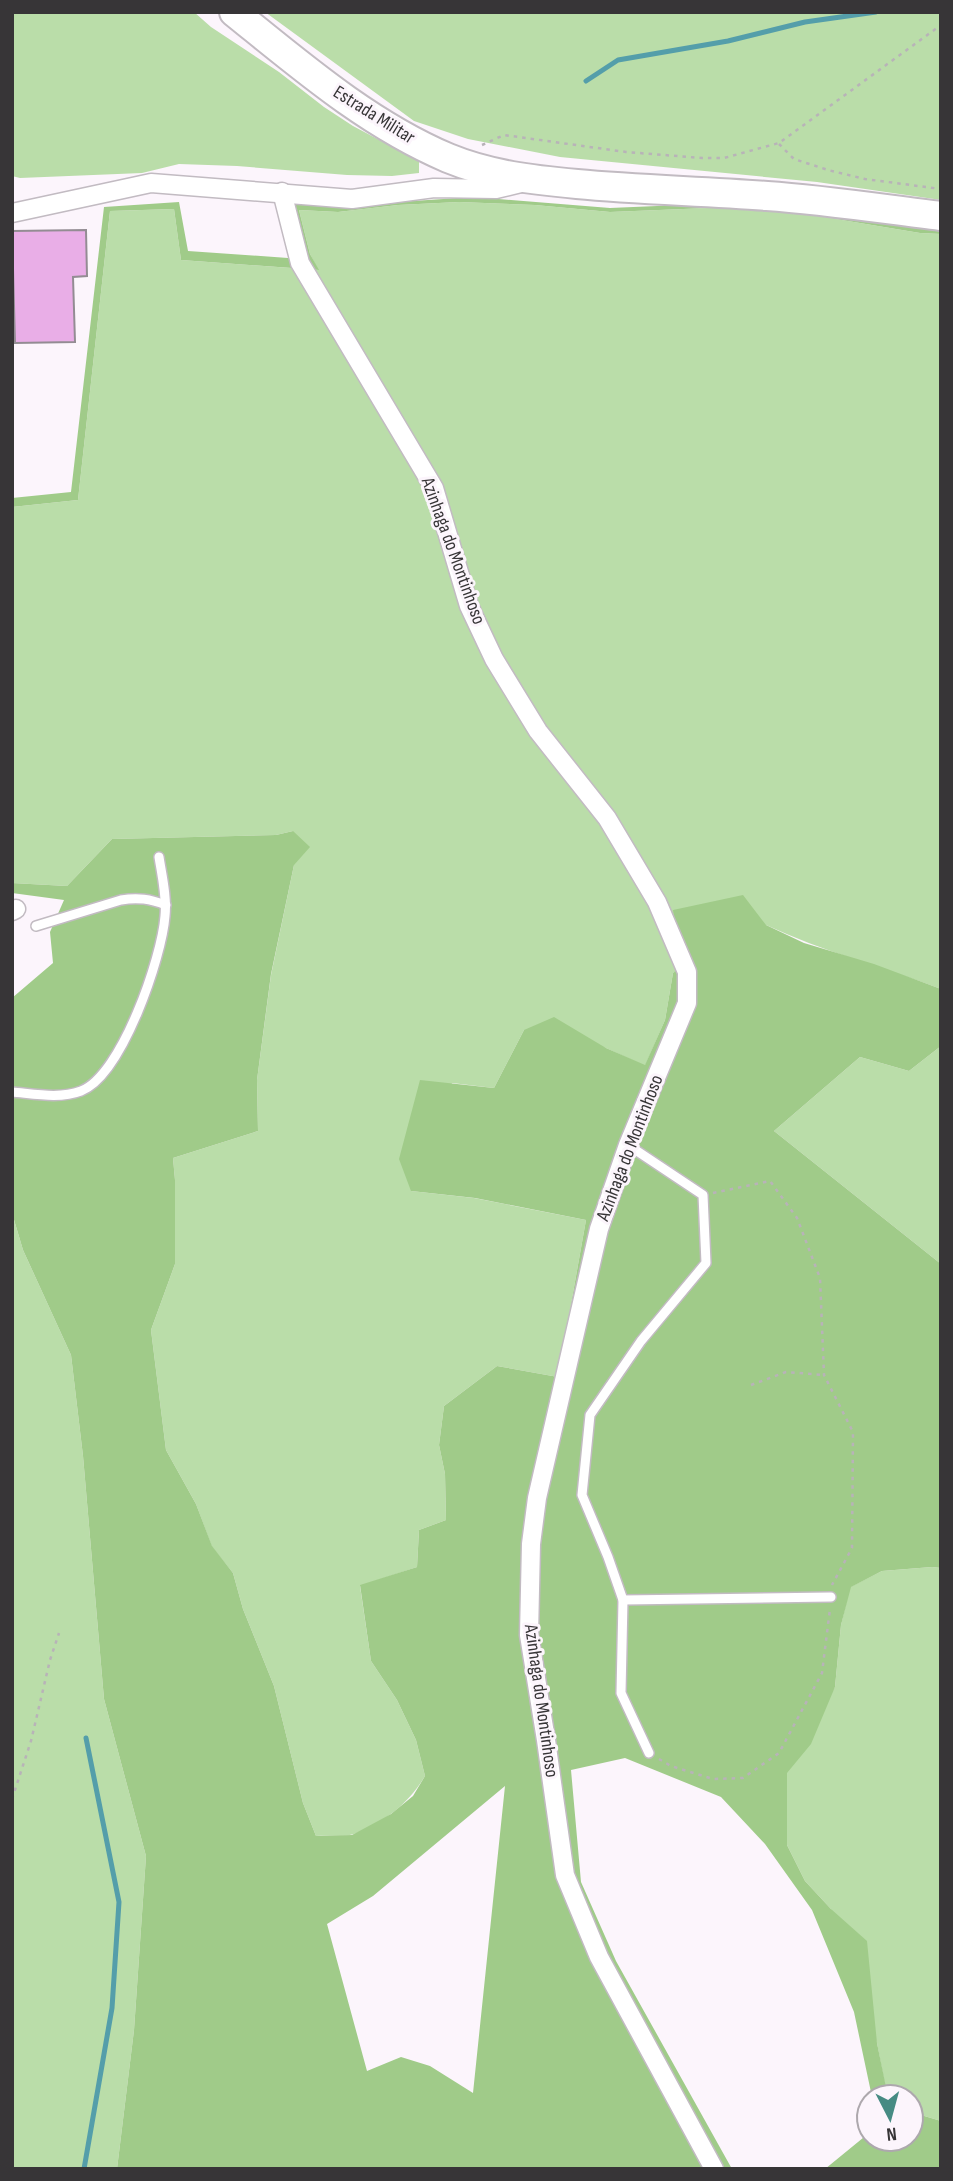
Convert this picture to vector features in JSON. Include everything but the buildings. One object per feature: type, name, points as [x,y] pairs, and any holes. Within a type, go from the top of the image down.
[{"type":"main road","name":"Estrada Militar","points":[[234,12],[330,88],[384,125],[427,148],[470,166],[534,179],[640,190],[766,196],[941,216]]},
{"type":"street","points":[[12,213],[151,183],[352,199],[434,188],[496,189],[534,179]]},
{"type":"street","name":"Azinhaga do Montinhoso","points":[[282,192],[300,262],[434,488],[470,606],[494,659],[538,731],[607,818],[657,902],[687,972],[687,1003],[628,1146],[599,1229],[537,1498],[531,1544],[529,1635],[565,1875],[599,1957],[714,2169]]},
{"type":"lane","points":[[12,1092],[66,1095],[85,1090],[107,1071],[128,1033],[150,981],[163,935],[166,905],[159,857]]},
{"type":"lane","points":[[36,926],[136,897],[166,905]]},
{"type":"lane","points":[[628,1146],[703,1195],[706,1262],[641,1342],[590,1415],[582,1495],[608,1557],[622,1600],[621,1693],[649,1753]]},
{"type":"lane","points":[[622,1600],[831,1597]]},
{"type":"path","points":[[470,166],[482,145],[504,135],[626,152],[702,158],[724,158],[779,143],[941,25]]},
{"type":"path","points":[[779,143],[794,159],[828,170],[865,179],[941,189]]},
{"type":"path","points":[[649,1753],[671,1766],[713,1779],[744,1778],[779,1752],[822,1673],[832,1584],[852,1548],[852,1432],[824,1375],[820,1278],[797,1218],[770,1181],[703,1195]]},
{"type":"path","points":[[751,1385],[786,1372],[824,1375]]},
{"type":"path","points":[[12,1799],[31,1741],[59,1633]]},
{"type":"green space","points":[[12,12],[194,12],[324,107],[353,126],[419,161],[419,173],[392,176],[347,175],[179,164],[142,173],[20,178],[12,176]]},
{"type":"green space","points":[[265,12],[941,12],[941,200],[817,182],[560,157],[468,139],[414,121]]},
{"type":"green space","points":[[474,197],[610,208],[751,202],[941,229],[941,234],[920,233],[757,206],[610,212],[459,202],[338,212],[299,210],[310,254],[319,270],[181,260],[174,209],[110,211],[78,500],[12,507],[12,498],[71,492],[104,207],[179,202],[188,251],[288,258],[305,257],[290,204],[336,206]]},
{"type":"green space","points":[[459,202],[610,212],[757,206],[920,233],[941,234],[941,989],[809,943],[766,925],[673,973],[665,1020],[645,1066],[606,1048],[524,1030],[494,1088],[452,1083],[411,1191],[474,1198],[586,1220],[558,1377],[497,1366],[444,1406],[439,1445],[445,1474],[446,1520],[419,1530],[417,1567],[360,1586],[371,1661],[397,1700],[416,1740],[425,1776],[395,1811],[376,1824],[350,1835],[316,1836],[303,1803],[274,1686],[243,1609],[233,1573],[212,1547],[196,1504],[166,1450],[151,1330],[175,1264],[173,1158],[258,1131],[257,1080],[271,975],[294,865],[293,831],[276,835],[112,839],[67,886],[12,883],[12,507],[78,500],[110,211],[174,209],[181,260],[318,270],[310,254],[299,210],[338,212]]},
{"type":"green space","points":[[293,831],[310,847],[294,865],[271,974],[257,1080],[258,1131],[173,1158],[175,1264],[151,1330],[166,1450],[196,1504],[212,1546],[233,1573],[243,1609],[274,1686],[303,1803],[316,1836],[352,1835],[391,1814],[413,1796],[425,1776],[416,1740],[397,1700],[371,1661],[360,1585],[417,1567],[419,1530],[446,1520],[445,1474],[439,1445],[444,1406],[497,1366],[558,1377],[586,1220],[475,1198],[411,1191],[399,1159],[420,1080],[494,1088],[524,1030],[554,1017],[606,1048],[645,1065],[665,1020],[673,973],[681,967],[673,910],[743,895],[766,925],[804,943],[874,964],[941,989],[941,1046],[909,1071],[860,1057],[774,1131],[941,1264],[941,1568],[882,1571],[851,1587],[841,1625],[835,1687],[811,1744],[787,1773],[787,1845],[805,1881],[867,1941],[877,2043],[885,2083],[869,2083],[854,2012],[812,1910],[765,1844],[721,1797],[625,1758],[571,1770],[581,1882],[616,1961],[732,2169],[117,2169],[134,2030],[146,1856],[104,1699],[83,1456],[71,1355],[23,1250],[12,1213],[12,998],[53,963],[50,932],[64,900],[12,893],[12,883],[67,886],[112,839],[276,835]],"holes":[[[505,1786],[473,2093],[430,2066],[401,2057],[367,2071],[327,1924],[373,1896]]]},
{"type":"green space","points":[[941,1046],[941,1264],[774,1131],[860,1057],[909,1071]]},
{"type":"green space","points":[[12,1213],[23,1250],[71,1355],[83,1456],[104,1699],[146,1856],[134,2030],[117,2169],[12,2169]]},
{"type":"green space","points":[[941,1568],[941,2121],[925,2116],[925,2083],[885,2083],[877,2043],[831,1909],[805,1881],[787,1845],[787,1771],[835,1687],[841,1625],[850,1587],[882,1571]]},
{"type":"green space","points":[[925,2116],[941,2121],[941,2169],[825,2169],[855,2144],[855,2153],[925,2153]]},
{"type":"waterway","points":[[586,81],[618,60],[728,41],[805,22],[876,12]]},
{"type":"waterway","points":[[84,2169],[112,2008],[119,1902],[86,1738]]}]
